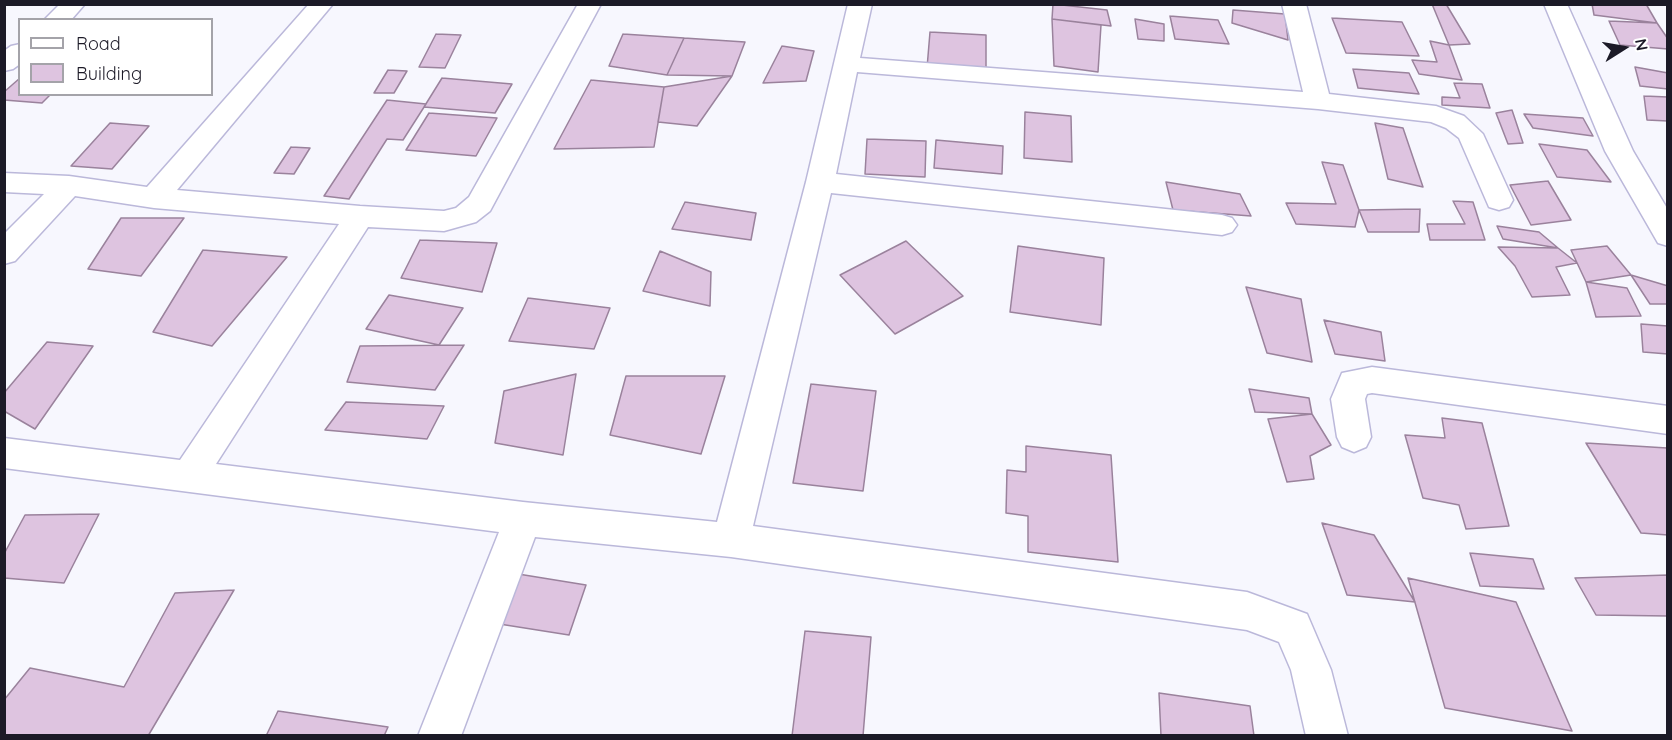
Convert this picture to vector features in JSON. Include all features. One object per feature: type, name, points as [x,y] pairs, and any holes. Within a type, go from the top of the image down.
[{"type":"street","points":[[58,18],[74,4]]},
{"type":"street","points":[[154,198],[322,4]]},
{"type":"street","points":[[4,182],[69,186],[154,198],[360,216],[444,221],[466,215],[480,204],[590,4]]},
{"type":"street","points":[[730,540],[820,182],[860,4]]},
{"type":"street","points":[[1294,4],[1318,101]]},
{"type":"street","points":[[1555,4],[1619,151],[1668,236]]},
{"type":"street","points":[[4,64],[18,53]]},
{"type":"street","points":[[847,64],[1318,101],[1436,114],[1455,122],[1470,134],[1499,200]]},
{"type":"street","points":[[1635,176],[1668,178]]},
{"type":"street","points":[[820,182],[1222,225]]},
{"type":"street","points":[[4,253],[69,186]]},
{"type":"street","points":[[188,477],[360,216]]},
{"type":"street","points":[[1354,437],[1348,399],[1354,383],[1372,380],[1668,420]]},
{"type":"street","points":[[4,453],[523,519],[730,540],[1247,611],[1293,628],[1311,670],[1327,735]]},
{"type":"street","points":[[440,735],[523,519]]},
{"type":"building","points":[[1053,4],[1107,10],[1111,26],[1052,19]]},
{"type":"building","points":[[1432,4],[1446,4],[1470,44],[1449,45]]},
{"type":"building","points":[[1592,4],[1646,4],[1657,23],[1594,15]]},
{"type":"building","points":[[1233,10],[1285,14],[1288,40],[1232,23]]},
{"type":"building","points":[[1170,16],[1218,20],[1229,44],[1175,39]]},
{"type":"building","points":[[1332,18],[1402,22],[1419,56],[1346,53]]},
{"type":"building","points":[[1052,19],[1101,25],[1098,72],[1054,66]]},
{"type":"building","points":[[1135,19],[1164,24],[1164,41],[1138,39]]},
{"type":"building","points":[[1609,21],[1657,23],[1668,39],[1668,49],[1620,45]]},
{"type":"building","points":[[930,32],[986,35],[986,72],[927,68]]},
{"type":"building","points":[[436,34],[461,35],[445,68],[419,67]]},
{"type":"building","points":[[623,34],[684,38],[667,75],[609,66]]},
{"type":"building","points":[[684,38],[745,42],[732,76],[667,75]]},
{"type":"building","points":[[1430,41],[1449,45],[1462,80],[1419,74],[1412,60],[1437,62]]},
{"type":"building","points":[[782,46],[814,51],[806,81],[763,83]]},
{"type":"building","points":[[1635,67],[1668,73],[1668,89],[1640,86]]},
{"type":"building","points":[[1353,69],[1409,73],[1419,94],[1358,88]]},
{"type":"building","points":[[388,70],[407,71],[394,93],[374,93]]},
{"type":"building","points":[[732,76],[697,126],[658,122],[664,87]]},
{"type":"building","points":[[442,78],[512,84],[495,113],[424,107]]},
{"type":"building","points":[[18,80],[18,96],[49,96],[42,103],[4,100],[4,92]]},
{"type":"building","points":[[591,80],[664,87],[654,147],[554,149]]},
{"type":"building","points":[[1454,83],[1482,84],[1490,108],[1442,105],[1442,97],[1460,98]]},
{"type":"building","points":[[1644,96],[1668,97],[1668,121],[1647,120]]},
{"type":"building","points":[[387,100],[426,104],[403,140],[387,139],[349,199],[324,196]]},
{"type":"building","points":[[1512,110],[1523,143],[1508,144],[1496,113]]},
{"type":"building","points":[[1025,112],[1071,116],[1072,162],[1024,158]]},
{"type":"building","points":[[429,113],[497,118],[476,156],[406,150]]},
{"type":"building","points":[[1524,114],[1583,118],[1593,136],[1533,128]]},
{"type":"building","points":[[110,123],[149,126],[112,169],[71,166]]},
{"type":"building","points":[[1375,123],[1403,128],[1423,187],[1388,179]]},
{"type":"building","points":[[867,139],[926,141],[925,177],[865,174]]},
{"type":"building","points":[[936,140],[1003,146],[1002,174],[934,168]]},
{"type":"building","points":[[1539,144],[1587,150],[1611,182],[1557,177]]},
{"type":"building","points":[[291,147],[310,148],[294,174],[274,173]]},
{"type":"building","points":[[1322,162],[1343,165],[1359,210],[1355,227],[1296,224],[1286,203],[1336,204]]},
{"type":"building","points":[[1548,181],[1571,220],[1531,225],[1510,185]]},
{"type":"building","points":[[1166,182],[1240,194],[1251,216],[1173,210]]},
{"type":"building","points":[[1453,201],[1473,202],[1485,240],[1430,240],[1427,224],[1465,224]]},
{"type":"building","points":[[685,202],[756,213],[751,240],[672,229]]},
{"type":"building","points":[[1420,209],[1419,232],[1368,232],[1359,210]]},
{"type":"building","points":[[121,218],[184,218],[141,276],[88,269]]},
{"type":"building","points":[[1497,226],[1539,232],[1558,248],[1503,239]]},
{"type":"building","points":[[420,240],[497,243],[482,292],[401,278]]},
{"type":"building","points":[[906,241],[963,296],[895,334],[840,275]]},
{"type":"building","points":[[1018,246],[1104,258],[1101,325],[1010,312]]},
{"type":"building","points":[[1607,246],[1631,275],[1586,282],[1571,250]]},
{"type":"building","points":[[1498,247],[1558,248],[1577,263],[1556,267],[1570,295],[1532,297],[1515,266]]},
{"type":"building","points":[[203,250],[287,257],[212,346],[153,332]]},
{"type":"building","points":[[660,251],[711,272],[710,306],[643,291]]},
{"type":"building","points":[[1631,275],[1668,286],[1668,304],[1650,304]]},
{"type":"building","points":[[1586,282],[1627,288],[1641,316],[1596,317]]},
{"type":"building","points":[[1246,287],[1301,299],[1312,362],[1267,353]]},
{"type":"building","points":[[389,295],[463,308],[439,345],[366,329]]},
{"type":"building","points":[[528,298],[610,308],[594,349],[509,341]]},
{"type":"building","points":[[1324,320],[1381,332],[1385,361],[1335,354]]},
{"type":"building","points":[[1641,324],[1668,326],[1668,354],[1643,352]]},
{"type":"building","points":[[47,342],[93,346],[35,429],[4,411],[4,393]]},
{"type":"building","points":[[464,345],[435,390],[347,382],[360,346]]},
{"type":"building","points":[[576,374],[563,455],[495,443],[504,391]]},
{"type":"building","points":[[626,376],[725,376],[701,454],[610,435]]},
{"type":"building","points":[[811,384],[876,391],[863,491],[793,483]]},
{"type":"building","points":[[1249,389],[1309,398],[1312,414],[1255,412]]},
{"type":"building","points":[[346,402],[444,406],[427,439],[325,430]]},
{"type":"building","points":[[1312,414],[1331,445],[1310,456],[1314,479],[1287,482],[1268,419]]},
{"type":"building","points":[[1442,418],[1482,423],[1509,526],[1466,529],[1459,505],[1423,498],[1405,435],[1445,438]]},
{"type":"building","points":[[1586,443],[1667,448],[1668,535],[1641,533]]},
{"type":"building","points":[[1026,446],[1111,455],[1118,562],[1028,552],[1028,516],[1006,513],[1007,470],[1026,472]]},
{"type":"building","points":[[99,514],[64,583],[4,578],[4,554],[25,515]]},
{"type":"building","points":[[1322,523],[1374,535],[1415,602],[1347,595]]},
{"type":"building","points":[[1470,553],[1533,559],[1544,589],[1480,586]]},
{"type":"building","points":[[512,573],[586,585],[569,635],[493,623]]},
{"type":"building","points":[[1668,575],[1668,616],[1596,615],[1575,578]]},
{"type":"building","points":[[1408,578],[1516,602],[1572,731],[1445,708]]},
{"type":"building","points":[[234,590],[148,736],[4,736],[4,700],[30,668],[124,687],[175,593]]},
{"type":"building","points":[[805,631],[871,637],[863,736],[792,736]]},
{"type":"building","points":[[1159,693],[1250,706],[1254,736],[1161,736]]},
{"type":"building","points":[[278,711],[388,727],[384,736],[266,736]]}]
